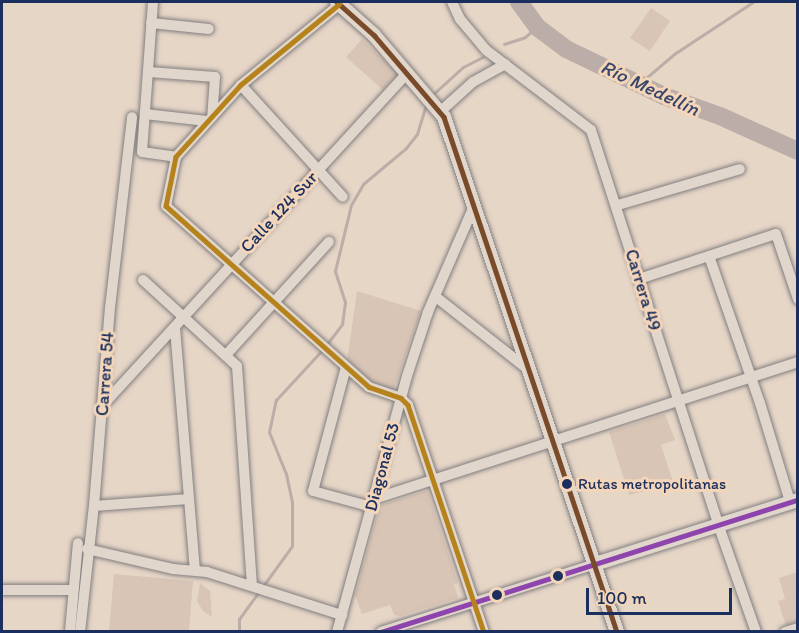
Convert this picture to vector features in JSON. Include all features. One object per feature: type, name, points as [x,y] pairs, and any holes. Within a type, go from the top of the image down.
[{"type":"main road","points":[[338,3],[407,72],[438,108],[474,206],[617,632]]},
{"type":"main road","points":[[594,564],[794,501]]},
{"type":"street","points":[[153,2],[142,152],[176,157]]},
{"type":"street","name":"Carrera 49","points":[[452,2],[460,19],[486,50],[591,130],[618,205],[639,279],[718,524],[756,632]]},
{"type":"street","points":[[338,3],[241,84],[176,157],[166,206],[369,387],[401,399],[408,405],[484,632]]},
{"type":"street","points":[[152,23],[209,29]]},
{"type":"street","points":[[438,108],[473,82],[505,64]]},
{"type":"street","points":[[149,72],[215,77],[210,119]]},
{"type":"street","name":"Calle 124 Sur","points":[[103,405],[407,72]]},
{"type":"street","points":[[241,84],[342,197]]},
{"type":"street","points":[[145,114],[210,119]]},
{"type":"street","name":"Carrera 54","points":[[70,632],[73,590],[82,546],[94,506],[110,308],[132,117],[144,132]]},
{"type":"street","points":[[618,205],[740,169]]},
{"type":"street","name":"Diagonal 53","points":[[337,632],[401,399],[428,312],[474,206]]},
{"type":"street","points":[[639,279],[776,234],[798,299]]},
{"type":"street","points":[[226,355],[329,242]]},
{"type":"street","points":[[709,256],[794,501]]},
{"type":"street","points":[[143,280],[237,366],[254,585]]},
{"type":"street","points":[[436,297],[530,372]]},
{"type":"street","points":[[175,328],[195,570]]},
{"type":"street","points":[[346,367],[313,491],[373,503],[432,480],[798,362]]},
{"type":"street","points":[[94,506],[189,499]]},
{"type":"street","points":[[82,546],[173,569],[195,570],[254,585],[342,615]]},
{"type":"street","name":"Carrera 54","points":[[80,632],[82,546]]},
{"type":"street","points":[[381,632],[594,564]]},
{"type":"street","points":[[2,590],[73,590]]},
{"type":"street","points":[[785,632],[798,627]]},
{"type":"shaded area","points":[[651,8],[670,21],[650,51],[630,38]]},
{"type":"shaded area","points":[[362,39],[398,74],[383,90],[346,57]]},
{"type":"shaded area","points":[[357,291],[421,311],[393,391],[371,383],[347,362]]},
{"type":"shaded area","points":[[665,414],[675,440],[661,445],[674,485],[629,495],[609,432]]},
{"type":"shaded area","points":[[426,491],[458,583],[454,584],[458,598],[400,616],[394,615],[390,605],[362,614],[355,595],[380,505]]},
{"type":"shaded area","points":[[797,572],[797,622],[786,626],[778,601],[785,599],[779,578]]},
{"type":"shaded area","points":[[114,574],[193,581],[189,631],[109,631]]},
{"type":"shaded area","points":[[200,583],[210,591],[212,617],[203,611],[197,601]]},
{"type":"shaded area","points":[[797,587],[797,607],[789,610],[783,591]]},
{"type":"waterway","name":"Río Medellín","points":[[519,2],[537,27],[566,49],[664,96],[720,116],[798,151]]},
{"type":"waterway","points":[[639,84],[674,54],[753,2]]},
{"type":"waterway","points":[[504,44],[525,37],[537,27]]},
{"type":"waterway","points":[[431,96],[463,67],[483,57]]},
{"type":"waterway","points":[[327,344],[342,324],[345,302],[335,271],[351,205],[363,184],[406,148],[417,134],[426,104]]},
{"type":"waterway","points":[[263,586],[292,546],[292,502],[286,474],[269,432],[276,400],[323,349]]},
{"type":"waterway","points":[[239,632],[239,619],[259,591]]},
{"type":"transit line","points":[[337,2],[374,35],[444,117],[617,632]]},
{"type":"transit line","points":[[340,4],[241,85],[176,157],[166,206],[369,387],[401,398],[408,405],[484,632]]},
{"type":"transit line","points":[[381,632],[798,500]]},
{"type":"place","name":"Rutas metropolitanas","points":[[567,484]]}]
